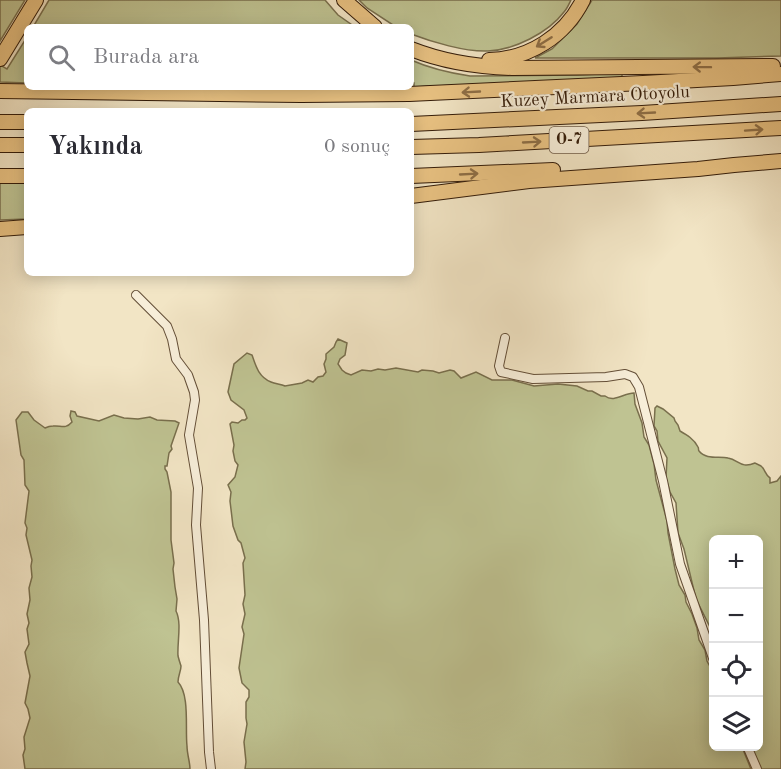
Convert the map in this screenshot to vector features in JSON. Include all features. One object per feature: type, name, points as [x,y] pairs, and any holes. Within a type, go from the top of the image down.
[{"type":"highway","points":[[0,59],[36,0]]},
{"type":"highway","points":[[344,0],[373,24]]},
{"type":"highway","points":[[414,44],[431,51],[471,59],[492,60],[516,56],[539,46],[556,35],[572,18],[583,0]]},
{"type":"highway","points":[[414,50],[441,59],[486,67],[781,65]]},
{"type":"highway","points":[[0,91],[399,94],[511,90],[781,74]]},
{"type":"highway","name":"Kuzey Marmara Otoyolu","points":[[414,124],[781,104]]},
{"type":"highway","points":[[0,122],[24,122]]},
{"type":"highway","name":"O-7","points":[[414,147],[781,128]]},
{"type":"highway","points":[[0,145],[24,145]]},
{"type":"highway","points":[[414,196],[547,179],[698,170],[781,161]]},
{"type":"highway","points":[[414,176],[697,162],[734,165]]},
{"type":"highway","points":[[0,176],[24,176]]},
{"type":"highway","points":[[0,229],[24,227]]},
{"type":"street","points":[[136,295],[167,326],[176,359],[188,375],[195,392],[189,435],[198,488],[197,541],[204,620],[210,769]]},
{"type":"street","points":[[505,338],[499,366],[501,372],[533,379],[629,374],[636,381],[663,480],[680,564],[709,647]]},
{"type":"street","points":[[749,751],[757,769]]},
{"type":"green space","points":[[0,0],[25,0],[0,41]]},
{"type":"green space","points":[[49,0],[325,0],[338,15],[351,24],[35,24]]},
{"type":"green space","points":[[359,0],[571,0],[557,20],[540,33],[519,44],[488,51],[459,48],[414,35],[414,24],[391,24]]},
{"type":"green space","points":[[592,0],[781,0],[781,56],[535,58],[552,49],[577,24]]},
{"type":"green space","points":[[24,42],[24,83],[0,82],[0,65],[7,69]]},
{"type":"green space","points":[[414,61],[440,70],[470,76],[622,73],[622,78],[414,87]]},
{"type":"green space","points":[[0,180],[24,180],[24,219],[0,220]]},
{"type":"green space","points":[[338,339],[347,343],[345,355],[338,364],[342,370],[351,375],[362,370],[396,368],[439,373],[450,370],[461,378],[476,372],[492,380],[512,380],[534,386],[558,384],[577,386],[608,398],[634,393],[644,437],[649,445],[654,464],[679,585],[685,595],[709,665],[709,751],[744,751],[751,769],[245,769],[246,702],[249,690],[242,683],[239,668],[244,634],[242,627],[245,614],[243,563],[245,558],[233,526],[231,492],[228,485],[235,477],[238,465],[233,451],[230,424],[247,418],[244,410],[231,400],[228,392],[234,364],[247,353],[252,355],[261,374],[267,380],[285,386],[308,380],[313,382],[323,376],[326,372],[324,364],[326,354],[334,347]]},
{"type":"green space","points":[[657,406],[663,409],[674,418],[680,431],[692,439],[702,454],[709,457],[732,459],[743,465],[755,463],[762,467],[770,478],[770,483],[777,481],[781,476],[781,769],[761,769],[753,751],[763,751],[763,535],[709,535],[709,625],[696,599],[678,533],[676,503],[666,478],[667,458],[658,441],[654,426]]},
{"type":"green space","points":[[71,411],[77,416],[99,421],[114,415],[138,419],[150,417],[179,423],[165,469],[171,492],[171,540],[177,599],[176,611],[179,621],[178,656],[181,666],[178,682],[186,703],[190,769],[25,769],[24,737],[30,718],[25,703],[30,676],[25,652],[29,644],[27,614],[32,560],[25,523],[29,491],[25,485],[24,460],[21,455],[16,420],[22,412],[28,412],[45,428],[65,427],[72,422]]}]
